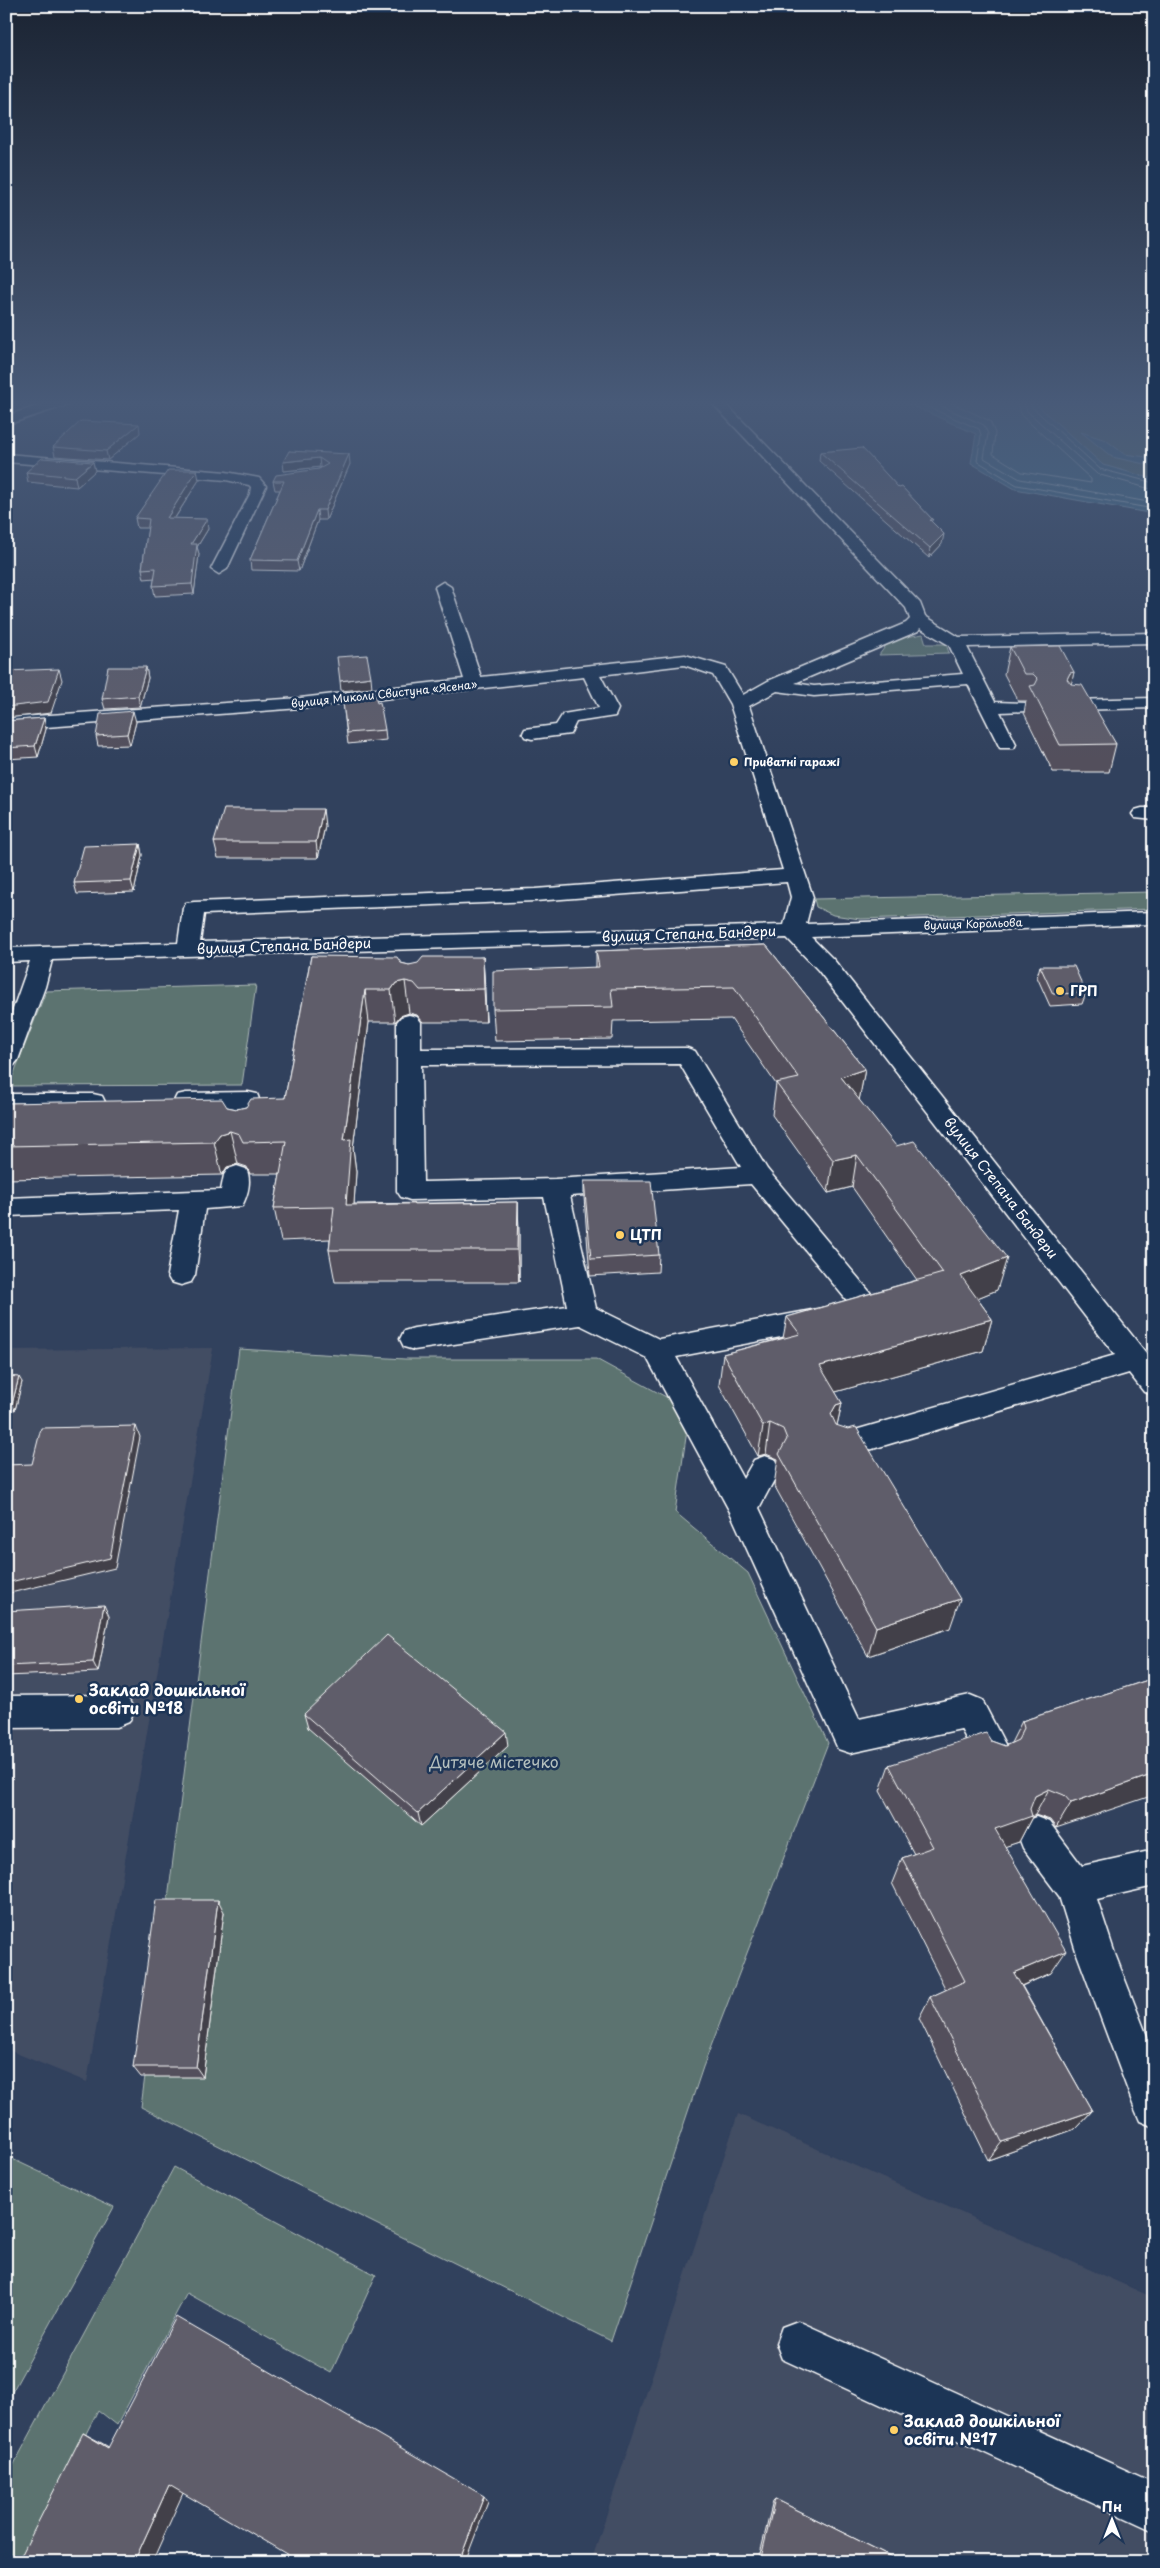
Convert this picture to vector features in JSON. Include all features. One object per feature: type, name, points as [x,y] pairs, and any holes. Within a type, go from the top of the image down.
[{"type":"street","points":[[219,569],[243,521]]},
{"type":"street","points":[[831,521],[914,607],[915,623]]},
{"type":"street","points":[[443,587],[474,684]]},
{"type":"street","points":[[739,704],[774,685],[915,623],[956,642],[1154,638]]},
{"type":"street","points":[[956,642],[1007,744]]},
{"type":"street","name":"вулиця Миколи Свистуна «Ясена»","points":[[6,724],[300,703],[663,661],[685,660],[702,664],[720,671],[739,704],[802,897],[793,931]]},
{"type":"street","points":[[532,733],[563,730],[569,718],[609,712],[589,670]]},
{"type":"street","points":[[774,685],[814,691],[974,678]]},
{"type":"street","points":[[1071,705],[1154,703]]},
{"type":"street","points":[[990,708],[1021,707]]},
{"type":"street","points":[[188,949],[194,908],[535,895],[795,875]]},
{"type":"street","name":"вулиця Корольова","points":[[793,931],[1154,918]]},
{"type":"street","name":"вулиця Степана Бандери","points":[[6,955],[412,941],[793,931],[826,965],[1154,1384]]},
{"type":"street","points":[[412,941],[413,966]]},
{"type":"street","points":[[6,1060],[34,987],[43,954]]},
{"type":"street","points":[[409,1022],[410,1191],[555,1188],[758,1175]]},
{"type":"street","points":[[410,1057],[687,1056],[758,1175],[870,1309],[658,1350]]},
{"type":"street","points":[[161,1101],[248,1100],[244,1132]]},
{"type":"street","points":[[6,1102],[113,1102]]},
{"type":"street","points":[[6,1207],[193,1202],[233,1199],[237,1175]]},
{"type":"street","points":[[555,1188],[583,1314]]},
{"type":"street","points":[[181,1274],[193,1202]]},
{"type":"street","points":[[414,1339],[583,1314],[658,1350],[742,1507],[850,1737],[970,1711],[992,1754]]},
{"type":"street","points":[[842,1446],[1135,1360]]},
{"type":"street","points":[[742,1507],[765,1469]]},
{"type":"street","points":[[6,1712],[117,1711]]},
{"type":"street","points":[[1036,1835],[1074,1886],[1096,1954],[1154,2107]]},
{"type":"street","points":[[1074,1886],[1154,1868]]},
{"type":"street","points":[[798,2343],[1154,2507]]},
{"type":"shaded area","name":"Заклад дошкільної освіти №18","points":[[213,1348],[87,2082],[6,2049],[6,1350]]},
{"type":"shaded area","name":"Заклад дошкільної освіти №17","points":[[738,2114],[1154,2298],[1154,2562],[591,2562]]},
{"type":"green space","points":[[923,634],[926,644],[946,644],[949,653],[879,655],[890,640]]},
{"type":"green space","points":[[1154,892],[1154,909],[860,919],[833,915],[816,907],[814,899]]},
{"type":"green space","points":[[256,985],[242,1085],[9,1086],[46,991]]},
{"type":"green space","name":"Дитяче містечко","points":[[239,1349],[405,1359],[596,1359],[690,1410],[675,1512],[748,1573],[828,1743],[703,2067],[611,2341],[141,2107]]},
{"type":"green space","points":[[6,2156],[114,2207],[6,2403]]},
{"type":"green space","points":[[174,2167],[376,2275],[331,2373],[187,2293],[117,2425],[98,2410],[21,2562],[6,2562],[6,2479]]},
{"type":"building","points":[[149,521],[206,521],[191,544],[197,544],[192,584],[153,586],[156,568],[142,569]]},
{"type":"building","points":[[267,521],[313,521],[297,561],[250,560]]},
{"type":"building","points":[[899,521],[931,521],[944,534],[930,548]]},
{"type":"building","points":[[1060,646],[1074,672],[1070,673],[1067,679],[1071,684],[1082,685],[1116,744],[1060,745],[1030,686],[1035,685],[1038,679],[1033,674],[1024,674],[1010,647]]},
{"type":"building","points":[[367,655],[371,677],[340,681],[337,657]]},
{"type":"building","points":[[108,667],[146,667],[138,696],[102,699]]},
{"type":"building","points":[[59,669],[48,702],[6,707],[6,671]]},
{"type":"building","points":[[374,691],[377,703],[380,702],[385,730],[347,733],[342,695]]},
{"type":"building","points":[[133,711],[127,734],[96,736],[100,714]]},
{"type":"building","points":[[44,718],[35,746],[6,748],[6,721]]},
{"type":"building","points":[[224,809],[323,809],[316,842],[214,842]]},
{"type":"building","points":[[140,844],[131,881],[74,883],[84,846]]},
{"type":"building","points":[[766,945],[865,1069],[841,1077],[896,1146],[914,1141],[1007,1258],[961,1276],[992,1319],[820,1366],[842,1403],[836,1405],[831,1414],[836,1425],[848,1429],[856,1427],[960,1599],[876,1627],[779,1454],[787,1439],[783,1429],[770,1423],[763,1426],[723,1354],[800,1334],[787,1317],[943,1273],[857,1155],[833,1160],[776,1083],[799,1078],[734,987],[611,989],[613,1007],[493,1009],[493,971],[599,967],[596,951]]},
{"type":"building","points":[[311,956],[397,957],[401,963],[409,965],[418,963],[423,957],[483,957],[484,989],[420,990],[414,983],[405,981],[396,983],[391,990],[365,990],[344,1140],[351,1139],[346,1205],[518,1202],[517,1250],[329,1250],[334,1207],[274,1208],[286,1141],[243,1142],[239,1134],[230,1131],[220,1134],[214,1142],[6,1146],[6,1103],[222,1099],[227,1107],[237,1109],[246,1107],[251,1099],[285,1098]]},
{"type":"building","points":[[1040,966],[1074,966],[1086,993],[1053,994]]},
{"type":"building","name":"ЦТП","points":[[584,1181],[651,1181],[659,1255],[591,1259]]},
{"type":"building","points":[[6,1376],[19,1377],[12,1404],[6,1404]]},
{"type":"building","points":[[136,1426],[110,1558],[6,1583],[6,1465],[32,1464],[41,1428]]},
{"type":"building","points":[[104,1605],[93,1662],[6,1666],[6,1611]]},
{"type":"building","points":[[387,1635],[506,1732],[418,1813],[304,1714]]},
{"type":"building","points":[[1154,1678],[1154,1774],[1071,1803],[1064,1795],[1049,1789],[1035,1796],[1030,1809],[1032,1816],[995,1829],[1066,1951],[1014,1973],[1092,2111],[1002,2142],[930,1997],[965,1981],[902,1858],[933,1847],[889,1765],[986,1733],[991,1741],[1005,1746],[1018,1740],[1024,1728],[1022,1721]]},
{"type":"building","points":[[156,1900],[218,1900],[196,2067],[133,2067]]},
{"type":"building","points":[[176,2317],[484,2496],[459,2562],[300,2562],[169,2485],[134,2562],[18,2562],[83,2433],[108,2448]]},
{"type":"building","points":[[775,2499],[902,2562],[760,2562]]},
{"type":"place","name":"Приватні гаражі","points":[[734,762]]},
{"type":"place","name":"ГРП","points":[[1060,991]]},
{"type":"place","name":"ЦТП","points":[[620,1235]]},
{"type":"place","name":"Заклад дошкільної освіти №18","points":[[79,1699]]},
{"type":"place","name":"Заклад дошкільної освіти №17","points":[[894,2430]]}]
